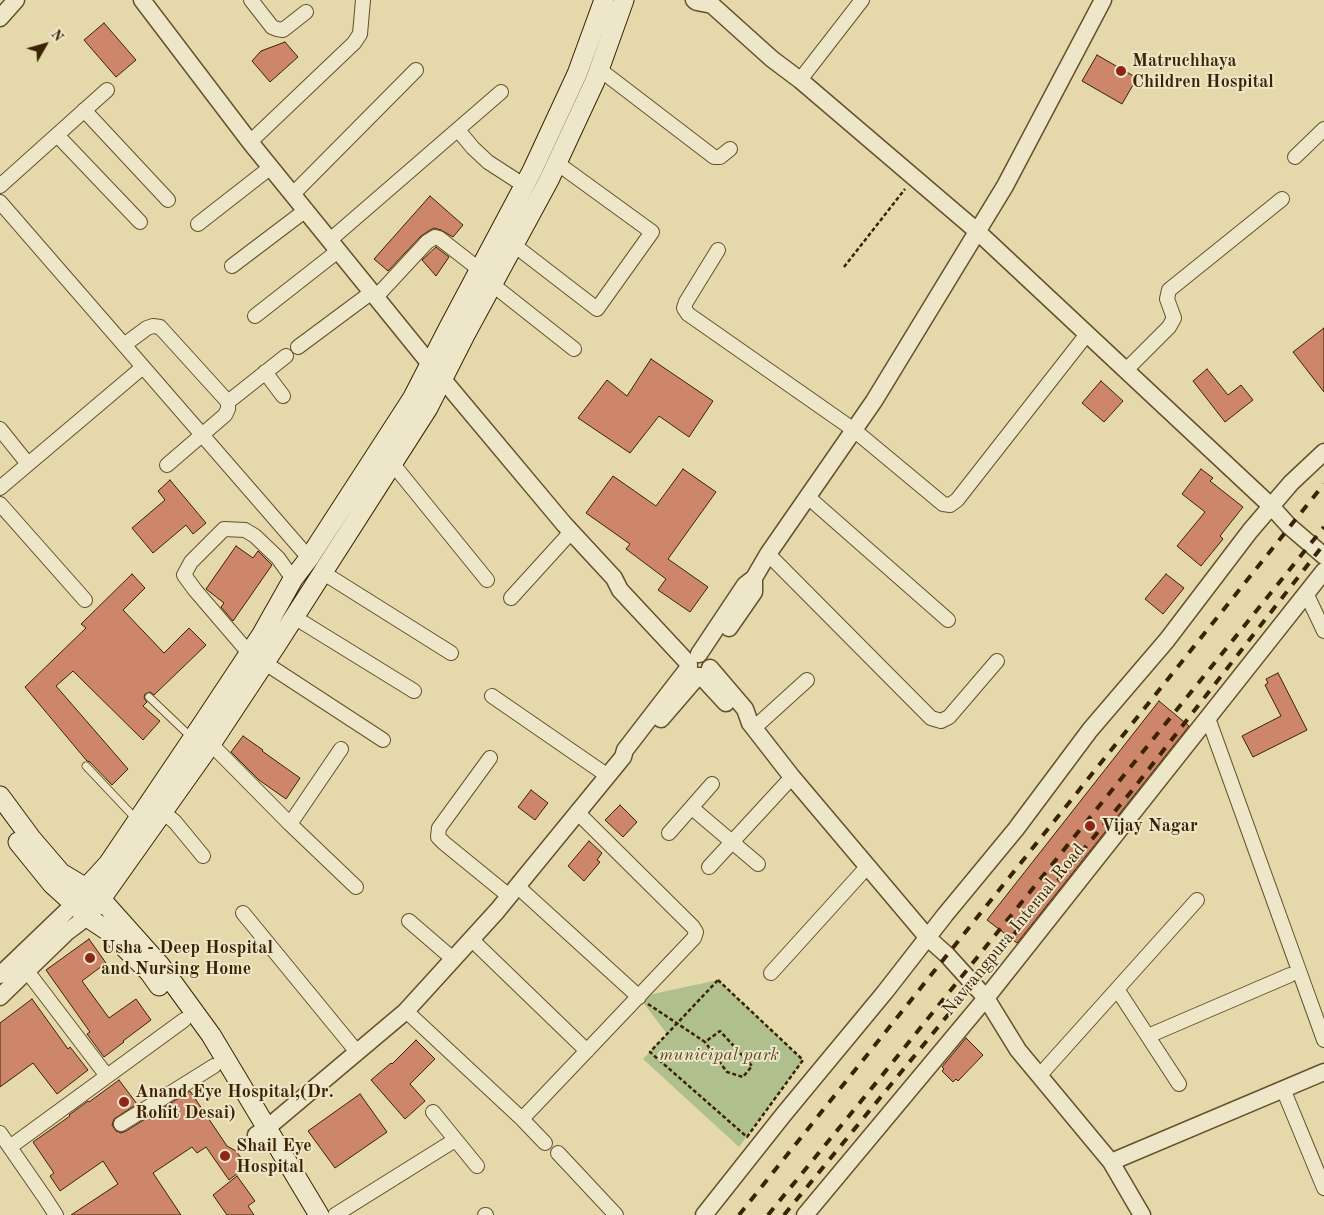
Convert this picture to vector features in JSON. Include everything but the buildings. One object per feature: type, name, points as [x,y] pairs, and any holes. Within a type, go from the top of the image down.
[{"type":"main road","points":[[93,893],[163,812],[212,744],[257,658],[262,634],[293,579],[309,558],[412,399],[525,186],[577,74],[604,0]]},
{"type":"main road","points":[[81,911],[108,864],[193,738],[257,658],[294,617],[428,408],[549,180],[599,69],[624,0]]},
{"type":"main road","points":[[0,796],[31,838],[61,873],[93,893],[165,972],[210,1035],[304,1215]]},
{"type":"main road","points":[[0,817],[52,884],[81,911],[108,931],[150,972],[319,1215]]},
{"type":"street","points":[[0,18],[16,0]]},
{"type":"street","points":[[142,0],[250,142],[430,364],[572,532],[614,578],[620,590],[745,709],[752,725],[792,777],[867,867],[928,938],[947,955],[986,998],[1018,1050],[1111,1162],[1142,1215]]},
{"type":"street","points":[[251,0],[272,27],[277,30],[283,30],[306,12]]},
{"type":"street","points":[[250,142],[354,43],[360,34],[363,0]]},
{"type":"street","points":[[694,0],[710,3],[772,59],[800,80],[978,232],[1289,526],[1324,556]]},
{"type":"street","points":[[800,80],[862,0]]},
{"type":"street","points":[[262,1132],[406,1010],[453,959],[513,891],[623,757],[630,755],[754,592],[754,578],[768,554],[874,401],[1006,186],[1103,0]]},
{"type":"street","points":[[599,69],[714,157],[720,157],[730,149]]},
{"type":"street","points":[[293,194],[416,70]]},
{"type":"street","points":[[0,186],[107,90]]},
{"type":"street","points":[[255,316],[501,92]]},
{"type":"street","points":[[84,110],[168,200]]},
{"type":"street","points":[[1295,157],[1324,129]]},
{"type":"street","points":[[458,130],[488,162],[525,186]]},
{"type":"street","points":[[57,135],[140,222]]},
{"type":"street","points":[[514,245],[597,309],[652,232],[557,163]]},
{"type":"street","points":[[198,224],[271,167]]},
{"type":"street","points":[[1126,370],[1169,327],[1174,318],[1167,299],[1169,290],[1282,199]]},
{"type":"street","points":[[0,202],[309,558]]},
{"type":"street","points":[[232,266],[306,210]]},
{"type":"street","points":[[298,347],[374,295],[427,242],[436,237],[480,270]]},
{"type":"street","points":[[718,250],[686,302],[684,308],[688,314],[854,430],[943,504],[950,505],[957,500],[1087,334]]},
{"type":"street","points":[[493,285],[574,349]]},
{"type":"street","points":[[124,345],[147,328],[153,326],[160,327],[228,402],[228,410],[225,414],[167,465]]},
{"type":"street","points":[[228,402],[286,356]]},
{"type":"street","points":[[0,488],[143,367]]},
{"type":"street","points":[[266,372],[283,396]]},
{"type":"street","points":[[0,429],[28,464]]},
{"type":"street","points":[[704,1215],[784,1114],[886,992],[944,915],[1016,829],[1090,730],[1167,640],[1270,506],[1291,482],[1324,452]]},
{"type":"street","points":[[392,463],[487,580]]},
{"type":"street","points":[[808,496],[948,620]]},
{"type":"street","points":[[0,504],[85,600]]},
{"type":"street","points":[[293,579],[278,558],[255,536],[244,530],[224,529],[191,562],[184,575],[195,590],[257,658],[383,740]]},
{"type":"street","points":[[510,598],[572,532]]},
{"type":"street","points":[[768,554],[931,718],[941,721],[949,717],[997,661]]},
{"type":"street","name":"Navrangpura Internal Road","points":[[805,1215],[986,998],[1324,571]]},
{"type":"street","points":[[322,572],[451,653]]},
{"type":"street","points":[[1306,593],[1324,631]]},
{"type":"street","points":[[294,617],[414,692]]},
{"type":"street","points":[[752,725],[807,680]]},
{"type":"street","points":[[492,696],[608,776]]},
{"type":"street","points":[[1208,718],[1324,1040]]},
{"type":"street","points":[[212,744],[290,824],[356,887]]},
{"type":"street","points":[[290,824],[340,749]]},
{"type":"street","points":[[490,758],[439,828],[438,837],[513,891],[638,997]]},
{"type":"street","points":[[709,867],[792,777]]},
{"type":"street","points":[[669,833],[712,784]]},
{"type":"street","points":[[692,808],[758,864]]},
{"type":"street","points":[[163,812],[175,822],[202,856]]},
{"type":"street","points":[[522,1119],[694,938],[696,932],[577,812]]},
{"type":"street","points":[[771,973],[867,867]]},
{"type":"street","points":[[1040,1075],[1196,900]]},
{"type":"street","points":[[0,997],[67,932],[81,911]]},
{"type":"street","points":[[0,975],[81,911]]},
{"type":"street","points":[[242,913],[357,1052]]},
{"type":"street","points":[[409,921],[453,959]]},
{"type":"street","points":[[471,939],[587,1051]]},
{"type":"street","points":[[27,971],[107,1076]]},
{"type":"street","points":[[1148,1036],[1290,975]]},
{"type":"street","points":[[1117,989],[1179,1084]]},
{"type":"street","points":[[406,1010],[545,1143]]},
{"type":"street","points":[[10,1147],[184,1020]]},
{"type":"street","points":[[121,1124],[214,1066]]},
{"type":"street","points":[[1111,1162],[1324,1072]]},
{"type":"street","points":[[1283,1089],[1324,1188]]},
{"type":"street","points":[[433,1112],[477,1166]]},
{"type":"street","points":[[0,1133],[50,1213]]},
{"type":"street","points":[[335,1215],[455,1140]]},
{"type":"street","points":[[558,1153],[616,1215]]},
{"type":"lane","points":[[149,697],[193,738]]},
{"type":"lane","points":[[86,766],[137,820]]},
{"type":"path","points":[[844,267],[913,178]]},
{"type":"path","points":[[718,980],[803,1060],[747,1137],[650,1052],[667,1034],[718,980]]},
{"type":"path","points":[[638,997],[705,1042],[727,1072],[743,1077],[752,1066],[720,1032],[705,1042]]},
{"type":"green space","name":"municipal park","points":[[718,980],[803,1060],[739,1147],[643,1059],[667,1034],[639,997]]},
{"type":"railway","points":[[739,1215],[1324,484]]},
{"type":"railway","points":[[768,1215],[1324,527]]},
{"type":"railway","points":[[784,1215],[1134,788],[1324,544]]},
{"type":"place","name":"Matruchhaya Children Hospital","points":[[1121,71]]},
{"type":"place","name":"Vijay Nagar","points":[[1090,826]]},
{"type":"place","name":"Usha - Deep Hospital and Nursing Home","points":[[90,958]]},
{"type":"place","name":"Anand Eye Hospital,(Dr. Rohit Desai)","points":[[124,1102]]},
{"type":"place","name":"Shail Eye Hospital","points":[[225,1156]]}]
